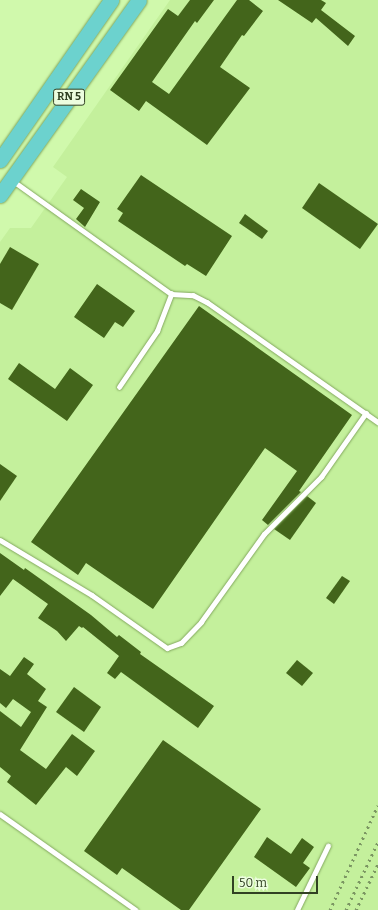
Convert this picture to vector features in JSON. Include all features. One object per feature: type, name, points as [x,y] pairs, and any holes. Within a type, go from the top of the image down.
[{"type":"highway","name":"RN 5","points":[[0,160],[111,0]]},
{"type":"highway","name":"RN 5","points":[[0,195],[139,0]]},
{"type":"lane","points":[[11,179],[171,294],[193,295],[207,302],[378,422]]},
{"type":"lane","points":[[119,387],[156,331],[171,294]]},
{"type":"lane","points":[[0,540],[92,595],[167,648],[181,643],[201,622],[264,534],[321,477],[366,414]]},
{"type":"lane","points":[[0,814],[136,910]]},
{"type":"lane","points":[[297,910],[328,846]]},
{"type":"shaded area","points":[[170,0],[378,0],[378,910],[0,910],[0,242],[10,228],[31,228],[67,177],[53,167]]},
{"type":"building","points":[[190,0],[214,0],[197,23],[195,21],[152,82],[169,94],[237,0],[249,0],[263,11],[244,36],[242,35],[220,67],[250,88],[207,145],[146,101],[139,111],[110,90],[168,9],[178,16]]},
{"type":"building","points":[[278,0],[321,0],[326,3],[321,10],[355,36],[348,46],[316,18],[312,23]]},
{"type":"building","points":[[141,175],[232,236],[206,276],[187,264],[185,266],[118,221],[123,213],[117,209]]},
{"type":"building","points":[[319,183],[378,224],[360,249],[302,208]]},
{"type":"building","points":[[81,189],[100,202],[85,227],[76,219],[84,208],[73,200]]},
{"type":"building","points":[[245,214],[268,231],[262,239],[239,223]]},
{"type":"building","points":[[10,247],[39,264],[12,310],[0,303],[0,264]]},
{"type":"building","points":[[97,284],[135,311],[123,327],[115,322],[104,338],[74,317]]},
{"type":"building","points":[[199,306],[352,415],[299,491],[301,492],[268,525],[262,520],[297,471],[265,448],[153,609],[86,563],[78,575],[31,542]]},
{"type":"building","points":[[19,363],[55,389],[70,368],[93,385],[67,421],[8,379]]},
{"type":"building","points":[[0,464],[17,476],[0,501]]},
{"type":"building","points":[[307,496],[316,503],[290,540],[274,529]]},
{"type":"building","points":[[0,553],[24,570],[25,568],[91,615],[117,637],[119,635],[141,652],[140,654],[214,706],[198,728],[121,672],[115,679],[107,673],[119,656],[83,627],[82,628],[79,626],[66,641],[57,631],[38,618],[48,604],[13,579],[0,596]]},
{"type":"building","points":[[342,576],[350,581],[334,604],[326,598]]},
{"type":"building","points":[[24,657],[34,664],[27,674],[46,689],[38,701],[47,707],[20,750],[46,769],[72,734],[95,751],[77,776],[66,767],[36,805],[7,782],[11,776],[0,767],[0,711],[21,727],[31,712],[13,699],[6,708],[0,703],[0,669],[10,676]]},
{"type":"building","points":[[297,660],[313,673],[302,686],[286,673]]},
{"type":"building","points":[[74,687],[101,707],[84,732],[56,712]]},
{"type":"building","points":[[163,740],[261,809],[189,910],[181,910],[122,868],[117,875],[84,851]]},
{"type":"building","points":[[267,837],[291,854],[302,838],[314,847],[303,863],[310,868],[296,887],[254,857]]},
{"type":"railway","points":[[330,910],[378,805]]},
{"type":"railway","points":[[346,910],[378,842]]},
{"type":"railway","points":[[356,910],[378,864]]}]
